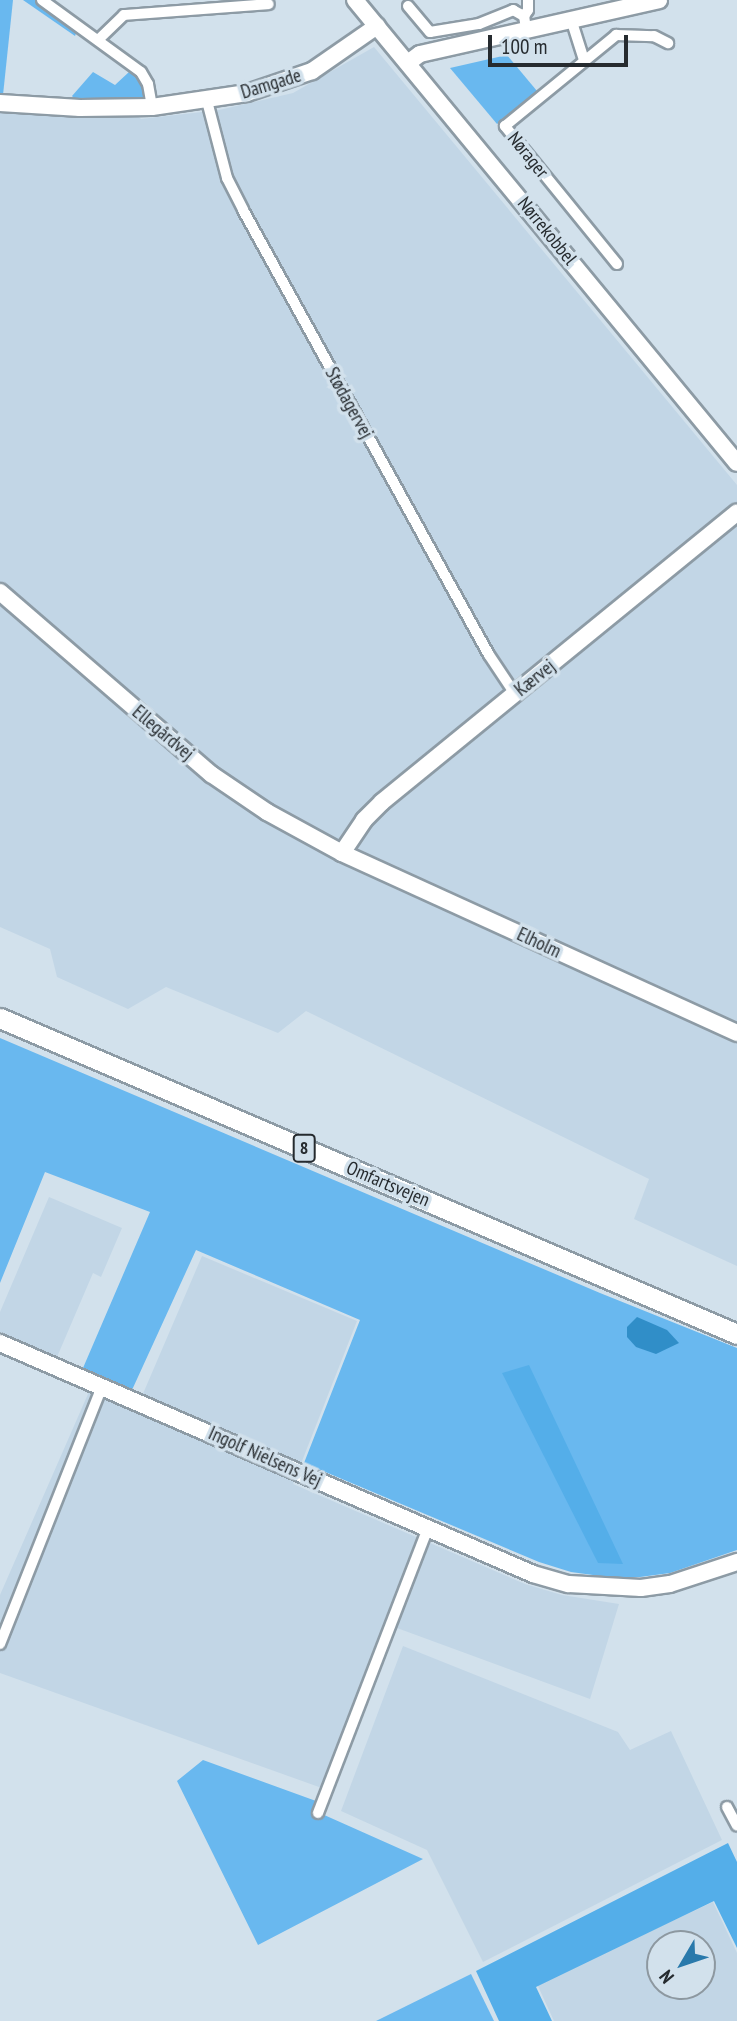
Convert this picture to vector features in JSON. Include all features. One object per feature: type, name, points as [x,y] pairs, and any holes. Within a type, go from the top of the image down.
[{"type":"highway","name":"Omfartsvejen","points":[[0,1018],[737,1334]]},
{"type":"highway","points":[[609,1279],[737,1324]]},
{"type":"street","points":[[42,0],[141,72],[148,84],[152,107]]},
{"type":"street","name":"Nørrekobbel","points":[[355,0],[737,463]]},
{"type":"street","points":[[525,22],[528,0]]},
{"type":"street","points":[[408,63],[420,54],[525,22],[571,19],[620,4],[659,0]]},
{"type":"street","points":[[98,40],[124,15],[269,4]]},
{"type":"street","points":[[408,6],[426,30],[433,33],[479,24],[513,10],[525,22]]},
{"type":"street","points":[[571,19],[584,60]]},
{"type":"street","name":"Damgade","points":[[0,103],[79,108],[152,107],[207,101],[278,85],[312,71],[377,26]]},
{"type":"street","name":"Nørager","points":[[617,264],[505,126],[616,35],[654,36],[668,43]]},
{"type":"street","name":"Stødagervej","points":[[207,101],[227,178],[243,210],[476,631],[515,694]]},
{"type":"street","name":"Kærvej","points":[[342,853],[373,810],[737,512]]},
{"type":"street","name":"Ellegårdvej","points":[[0,592],[211,774],[267,811],[342,853]]},
{"type":"street","name":"Elholm","points":[[342,853],[737,1034]]},
{"type":"street","name":"Ingolf Nielsens Vej","points":[[0,1343],[533,1574],[569,1584],[616,1589],[670,1584],[737,1562]]},
{"type":"street","points":[[0,1644],[102,1387]]},
{"type":"street","points":[[318,1812],[428,1528]]},
{"type":"street","points":[[727,1807],[737,1826]]},
{"type":"shaded area","points":[[0,0],[13,0],[3,95],[0,95]]},
{"type":"shaded area","points":[[23,0],[36,0],[77,31],[75,36]]},
{"type":"shaded area","points":[[374,47],[737,485],[737,1266],[634,1219],[649,1179],[306,1011],[278,1033],[166,987],[128,1009],[57,977],[50,949],[0,927],[0,94],[124,102],[141,119],[219,110],[293,93]]},
{"type":"shaded area","points":[[507,55],[537,91],[497,124],[450,68]]},
{"type":"shaded area","points":[[136,71],[142,79],[147,97],[144,101],[78,103],[72,96],[93,72],[115,85],[129,72]]},
{"type":"shaded area","points":[[0,1038],[600,1293],[737,1348],[737,1550],[670,1573],[640,1577],[615,1578],[571,1572],[539,1562],[304,1463],[360,1320],[196,1250],[132,1390],[83,1368],[150,1212],[45,1172],[0,1283]]},
{"type":"shaded area","points":[[49,1197],[122,1228],[101,1277],[93,1273],[57,1357],[0,1332],[0,1312]]},
{"type":"shaded area","points":[[202,1256],[357,1321],[293,1484],[525,1584],[562,1595],[619,1604],[590,1699],[397,1628],[333,1792],[0,1673],[0,1595],[95,1378],[142,1396]]},
{"type":"shaded area","points":[[637,1317],[667,1330],[679,1343],[656,1354],[636,1347],[627,1337],[627,1327]]},
{"type":"shaded area","points":[[529,1365],[623,1564],[598,1563],[502,1373]]},
{"type":"shaded area","points":[[403,1646],[618,1732],[630,1750],[671,1731],[722,1840],[483,1962],[427,1850],[341,1811]]},
{"type":"shaded area","points":[[203,1760],[316,1801],[313,1810],[423,1859],[258,1945],[177,1781]]},
{"type":"shaded area","points":[[728,1843],[737,1862],[737,1948],[714,1901],[654,1930],[646,1930],[646,1934],[536,1987],[552,2021],[499,2021],[476,1971]]},
{"type":"shaded area","points":[[713,1902],[737,1953],[737,2021],[554,2021],[537,1984],[646,1933],[646,2000],[716,2000],[716,1930],[653,1930]]},
{"type":"shaded area","points":[[471,1974],[494,2021],[376,2021]]}]
